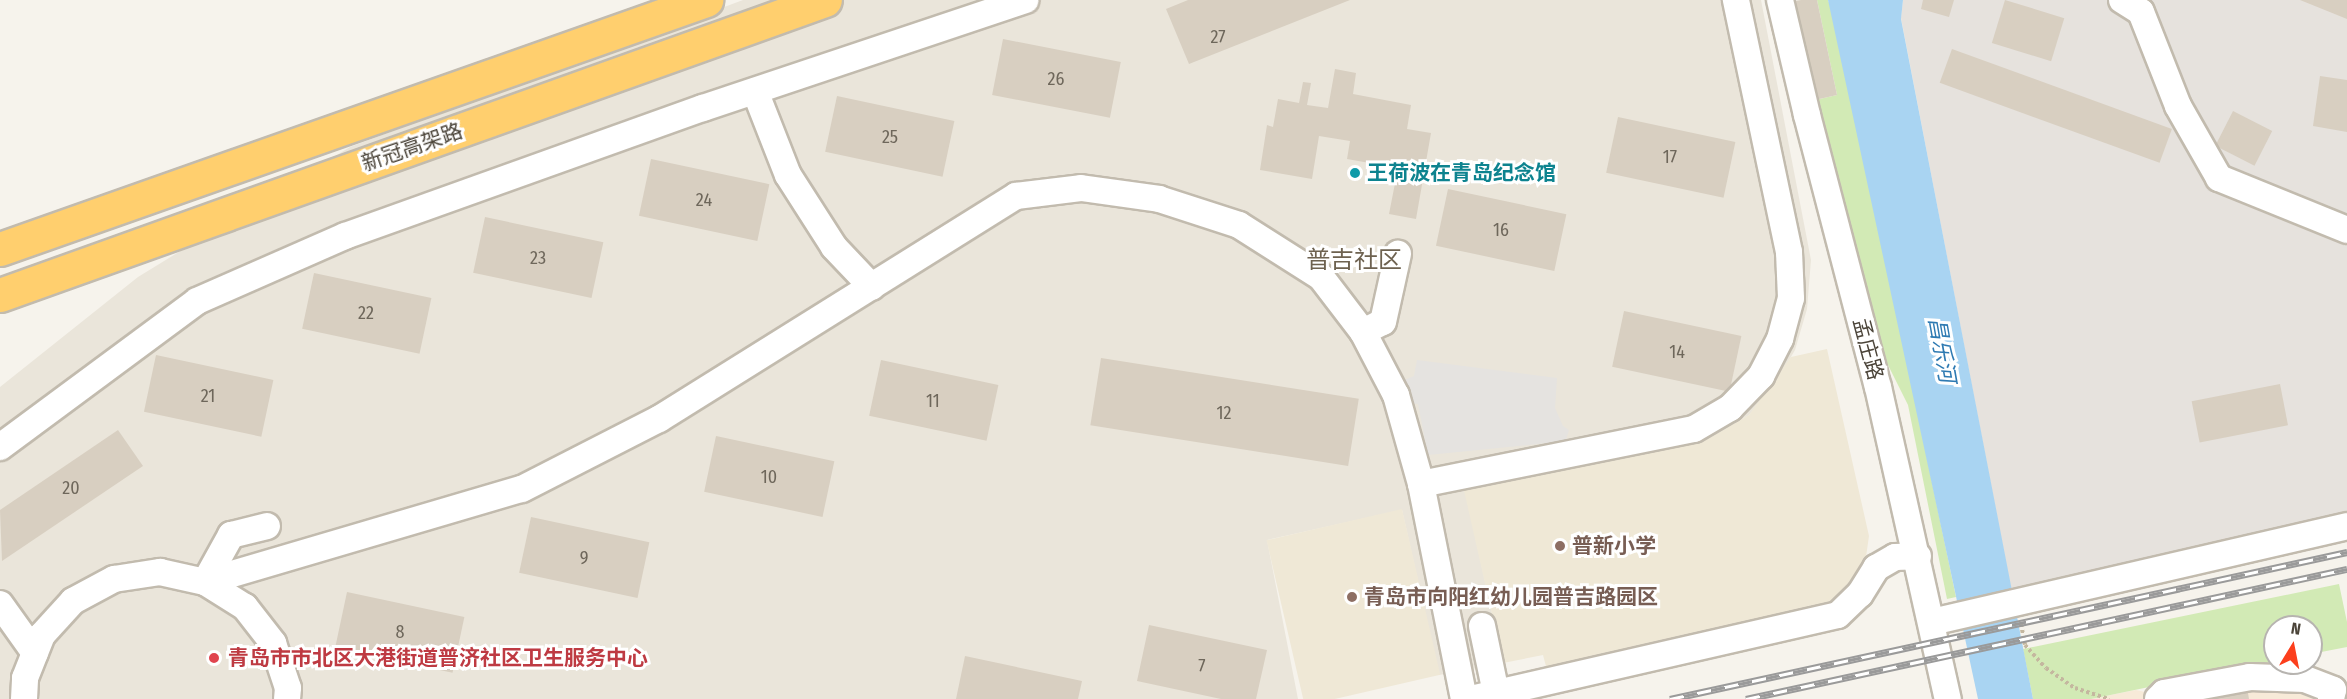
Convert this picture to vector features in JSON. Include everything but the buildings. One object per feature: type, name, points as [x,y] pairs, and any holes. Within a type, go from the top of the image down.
[{"type":"highway","name":"新冠高架路","points":[[0,249],[706,0]]},
{"type":"highway","name":"新冠高架路","points":[[0,295],[825,0]]},
{"type":"street","points":[[0,447],[198,301],[345,236],[755,91],[1025,0]]},
{"type":"street","points":[[1421,484],[1694,429],[1730,408],[1761,376],[1780,339],[1791,298],[1789,252],[1736,0]]},
{"type":"street","name":"孟庄路","points":[[1780,0],[1918,556],[1948,699]]},
{"type":"street","points":[[2122,0],[2141,12],[2178,106],[2219,178],[2347,230]]},
{"type":"street","points":[[755,91],[788,175],[834,247],[872,287]]},
{"type":"street","points":[[206,582],[522,489],[659,419],[1016,196],[1081,188],[1159,199],[1239,225],[1321,277],[1363,333],[1396,395],[1421,484],[1464,699]]},
{"type":"street","points":[[1363,333],[1383,322],[1398,254]]},
{"type":"street","points":[[206,582],[231,535],[267,526]]},
{"type":"street","points":[[1932,622],[2347,526]]},
{"type":"street","points":[[1471,699],[1838,615],[1860,594],[1876,568],[1895,557],[1918,556]]},
{"type":"street","points":[[24,699],[25,678],[42,635],[73,601],[114,579],[160,573],[206,582],[245,607],[273,643],[288,688],[287,699]]},
{"type":"street","points":[[0,604],[34,653]]},
{"type":"street","points":[[1482,626],[1496,693]]},
{"type":"street","points":[[2158,699],[2164,693],[2250,676],[2305,679],[2333,690],[2331,699]]},
{"type":"path","points":[[2015,603],[2025,645],[2046,668],[2075,688],[2109,699]]},
{"type":"shaded area","points":[[743,0],[1761,0],[1811,260],[1807,309],[1795,350],[1775,384],[1749,415],[1708,439],[1464,486],[1503,663],[1439,675],[1402,510],[1267,540],[1298,699],[0,699],[0,387],[138,277],[350,147]]},
{"type":"shaded area","points":[[1903,0],[2347,0],[2347,515],[2012,594],[1901,18]]},
{"type":"shaded area","points":[[1827,349],[1869,536],[1864,571],[1833,610],[1548,674],[1543,655],[1503,663],[1463,486],[1708,439],[1749,415],[1791,357]]},
{"type":"shaded area","points":[[1417,360],[1557,378],[1555,408],[1563,426],[1569,430],[1563,449],[1548,443],[1428,455],[1418,404],[1408,403],[1402,381],[1414,376]]},
{"type":"shaded area","points":[[1402,509],[1440,675],[1335,699],[1303,699],[1267,540]]},
{"type":"shaded area","points":[[2247,687],[2285,688],[2314,699],[2091,699],[2136,690],[2171,698]]},
{"type":"green space","points":[[1817,0],[1828,0],[1836,23],[1956,597],[1947,599],[1908,405],[1886,361],[1815,100],[1837,95]]},
{"type":"green space","points":[[2339,584],[2347,622],[2347,647],[2323,652],[2323,615],[2263,615],[2263,663],[2091,699],[2033,699],[2023,649]]},
{"type":"water","name":"昌乐河","points":[[1828,0],[1903,0],[1901,19],[2033,699],[1978,699]]},
{"type":"railway","points":[[1670,699],[2347,552]]},
{"type":"railway","points":[[1746,699],[2347,569]]},
{"type":"place","name":"王荷波在青岛纪念馆","points":[[1355,173]]},
{"type":"place","name":"普新小学","points":[[1560,546]]},
{"type":"place","name":"青岛市向阳红幼儿园普吉路园区","points":[[1352,597]]},
{"type":"place","name":"青岛市市北区大港街道普济社区卫生服务中心","points":[[214,658]]},
{"type":"district","name":"普吉社区","points":[[1354,261]]}]
